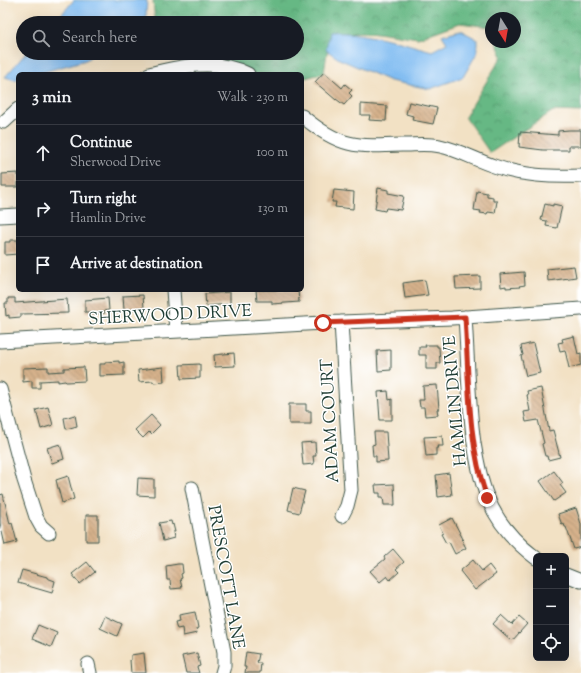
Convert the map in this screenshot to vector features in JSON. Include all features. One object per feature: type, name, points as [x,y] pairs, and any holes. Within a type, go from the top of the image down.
[{"type":"street","points":[[161,72],[176,68],[213,64],[227,66],[243,72]]},
{"type":"street","points":[[4,122],[16,111]]},
{"type":"street","points":[[304,118],[326,134],[339,141],[352,145],[366,147],[437,145],[450,148],[495,166],[518,173],[580,179]]},
{"type":"street","points":[[0,216],[16,215]]},
{"type":"street","points":[[173,292],[176,332]]},
{"type":"street","name":"SHERWOOD DRIVE","points":[[0,341],[341,322],[465,317],[581,309]]},
{"type":"street","name":"HAMLIN DRIVE","points":[[465,317],[472,426],[481,481],[487,498],[505,529],[533,555]]},
{"type":"street","name":"ADAM COURT","points":[[341,322],[351,490],[347,506],[342,516]]},
{"type":"street","points":[[0,389],[24,480],[36,518],[41,526],[49,533]]},
{"type":"street","name":"PRESCOTT LANE","points":[[192,488],[224,652],[224,666],[222,673]]},
{"type":"street","points":[[569,576],[581,581]]},
{"type":"green space","points":[[153,0],[581,0],[581,112],[553,111],[490,153],[465,117],[502,56],[499,48],[521,48],[521,12],[485,12],[485,26],[460,23],[418,38],[372,31],[330,32],[324,73],[304,78],[304,72],[245,72],[196,60],[304,60],[304,16],[154,16]]},
{"type":"water","points":[[74,0],[147,0],[146,16],[60,16]]},
{"type":"water","points":[[460,30],[477,39],[477,53],[463,77],[430,89],[390,81],[339,59],[326,50],[329,32],[368,35],[432,51],[447,43],[442,35]]},
{"type":"water","points":[[20,60],[86,60],[43,72],[16,72],[15,80],[5,77]]},
{"type":"building","points":[[324,72],[342,88],[345,84],[352,90],[349,93],[352,96],[344,105],[315,82]]},
{"type":"building","points":[[409,102],[437,108],[433,124],[412,120],[413,116],[406,114]]},
{"type":"building","points":[[361,104],[387,106],[386,121],[369,120],[370,115],[361,115]]},
{"type":"building","points":[[581,130],[581,146],[569,146],[569,150],[543,150],[519,147],[520,132],[558,135],[558,131]]},
{"type":"building","points":[[16,173],[16,187],[2,187],[2,174]]},
{"type":"building","points":[[378,188],[388,190],[388,193],[404,196],[401,210],[386,208],[385,211],[375,209]]},
{"type":"building","points":[[334,190],[354,192],[353,209],[335,207],[336,202],[332,202]]},
{"type":"building","points":[[477,191],[487,193],[487,196],[493,197],[493,201],[497,201],[495,213],[480,213],[481,211],[474,210]]},
{"type":"building","points":[[545,204],[562,206],[557,228],[546,226],[547,221],[541,220]]},
{"type":"building","points":[[10,240],[16,240],[16,254],[5,255],[5,242],[10,242]]},
{"type":"building","points":[[574,266],[576,277],[548,281],[547,269]]},
{"type":"building","points":[[524,272],[525,285],[519,286],[520,287],[501,287],[500,274]]},
{"type":"building","points":[[480,276],[480,288],[456,289],[455,277]]},
{"type":"building","points":[[425,280],[428,295],[405,298],[403,283]]},
{"type":"building","points":[[230,292],[230,304],[206,306],[205,294]]},
{"type":"building","points":[[256,292],[298,292],[299,302],[272,304],[272,301],[257,301]]},
{"type":"building","points":[[143,295],[144,308],[124,310],[123,296]]},
{"type":"building","points":[[8,298],[15,298],[15,303],[67,299],[68,313],[21,314],[21,317],[9,318],[9,315],[6,316],[5,303],[8,303]]},
{"type":"building","points":[[108,298],[109,310],[104,311],[105,313],[91,314],[91,312],[85,312],[85,300]]},
{"type":"building","points":[[574,336],[578,354],[581,353],[581,365],[569,368],[565,350],[560,351],[558,343],[563,342],[562,339]]},
{"type":"building","points":[[533,343],[540,373],[526,376],[521,356],[523,355],[521,346]]},
{"type":"building","points":[[425,345],[437,345],[437,347],[439,347],[440,363],[437,363],[437,369],[426,369],[426,355],[419,355],[419,347],[426,347]]},
{"type":"building","points":[[391,350],[391,370],[378,371],[377,351]]},
{"type":"building","points":[[234,353],[235,366],[215,367],[214,355]]},
{"type":"building","points":[[119,361],[119,363],[124,362],[124,375],[100,376],[100,364]]},
{"type":"building","points":[[200,364],[200,378],[181,379],[180,365]]},
{"type":"building","points":[[48,367],[48,372],[64,371],[64,368],[84,367],[85,381],[40,381],[40,388],[32,388],[32,381],[23,382],[23,368]]},
{"type":"building","points":[[163,367],[164,382],[139,382],[138,370]]},
{"type":"building","points":[[437,385],[438,415],[425,416],[424,407],[420,407],[419,400],[424,400],[423,386]]},
{"type":"building","points":[[541,388],[549,431],[553,430],[560,457],[548,460],[547,456],[545,456],[542,444],[544,443],[538,420],[526,422],[524,412],[530,411],[527,391]]},
{"type":"building","points":[[388,391],[389,400],[392,399],[392,420],[380,420],[378,392]]},
{"type":"building","points":[[289,404],[306,404],[306,411],[311,411],[311,424],[289,424]]},
{"type":"building","points":[[48,407],[53,425],[41,429],[36,410]]},
{"type":"building","points":[[75,415],[77,426],[66,429],[64,418]]},
{"type":"building","points":[[151,415],[160,425],[151,434],[149,432],[143,438],[135,430]]},
{"type":"building","points":[[374,432],[386,432],[388,461],[376,462],[376,456],[373,456],[372,445],[375,444]]},
{"type":"building","points":[[442,436],[443,446],[437,446],[438,448],[436,448],[436,455],[426,456],[424,437]]},
{"type":"building","points":[[315,442],[316,456],[313,456],[314,464],[303,465],[301,443]]},
{"type":"building","points":[[60,444],[64,459],[52,463],[47,448]]},
{"type":"building","points":[[554,471],[563,483],[560,485],[566,493],[554,501],[540,481]]},
{"type":"building","points":[[449,473],[452,495],[438,497],[436,475]]},
{"type":"building","points":[[68,476],[74,499],[62,503],[56,480]]},
{"type":"building","points":[[138,478],[154,479],[154,496],[137,495]]},
{"type":"building","points":[[394,484],[395,505],[384,505],[383,497],[380,497],[380,493],[376,493],[375,485]]},
{"type":"building","points":[[293,488],[305,491],[299,513],[288,510]]},
{"type":"building","points":[[3,494],[10,524],[12,523],[17,542],[5,545],[0,523],[0,495]]},
{"type":"building","points":[[576,508],[581,524],[581,547],[574,549],[566,527],[564,524],[562,525],[558,514]]},
{"type":"building","points":[[86,515],[98,515],[98,541],[86,541]]},
{"type":"building","points":[[452,518],[466,548],[455,554],[449,542],[446,543],[441,534],[443,533],[439,525]]},
{"type":"building","points":[[171,521],[175,532],[173,532],[174,538],[163,541],[159,523]]},
{"type":"building","points":[[393,549],[404,562],[396,569],[399,572],[390,580],[387,576],[380,582],[370,571],[385,559],[384,557]]},
{"type":"building","points":[[473,560],[482,571],[489,565],[496,574],[475,590],[460,571]]},
{"type":"building","points":[[87,562],[95,572],[80,584],[72,574]]},
{"type":"building","points":[[182,564],[183,573],[181,574],[182,578],[180,579],[182,588],[171,589],[170,580],[167,580],[166,566]]},
{"type":"building","points":[[22,570],[47,577],[55,581],[52,593],[18,583]]},
{"type":"building","points":[[195,612],[198,628],[196,629],[197,633],[183,636],[182,628],[177,629],[175,622],[180,621],[179,615]]},
{"type":"building","points":[[501,615],[512,625],[519,617],[527,624],[512,641],[493,624]]},
{"type":"building","points":[[105,616],[122,624],[117,636],[100,628]]},
{"type":"building","points":[[38,625],[57,633],[51,647],[32,639]]},
{"type":"building","points":[[246,652],[259,654],[257,663],[261,663],[260,673],[245,673],[246,667],[244,667]]},
{"type":"building","points":[[144,653],[146,673],[131,673],[131,655]]},
{"type":"building","points":[[197,653],[200,666],[197,667],[199,673],[186,673],[182,656]]},
{"type":"route","points":[[323,323],[465,317],[472,426],[478,467],[487,498]]}]
